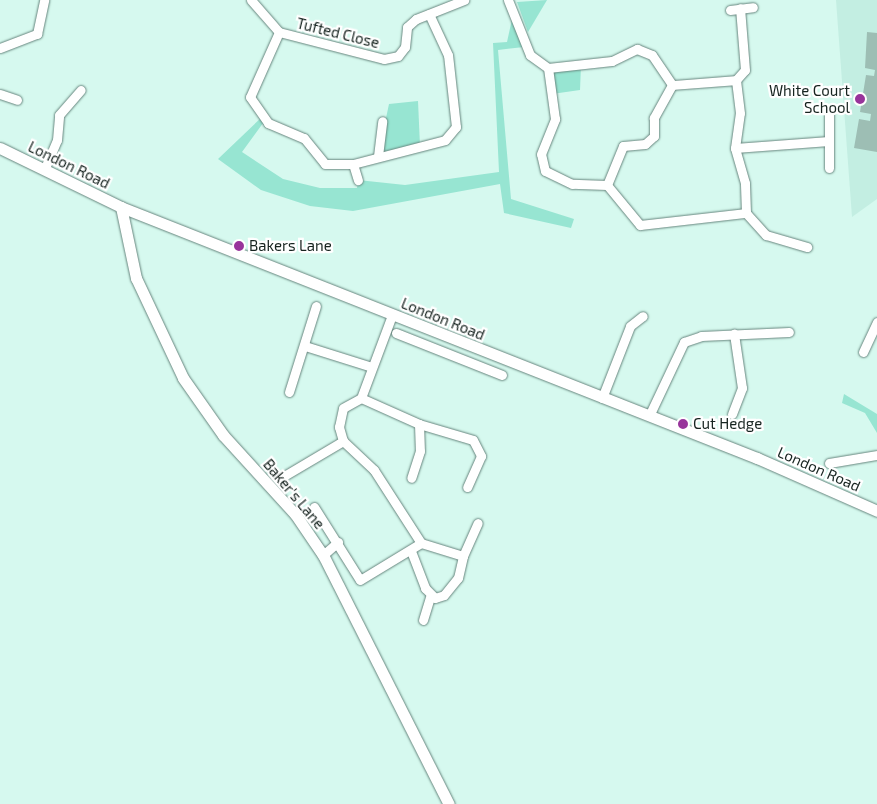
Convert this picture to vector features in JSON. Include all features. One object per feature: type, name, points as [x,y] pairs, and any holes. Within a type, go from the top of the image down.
[{"type":"street","points":[[0,48],[37,34],[44,0]]},
{"type":"street","name":"Tufted Close","points":[[252,0],[279,32],[384,58],[398,56],[405,48],[408,27],[429,14],[464,0]]},
{"type":"street","points":[[508,0],[530,55],[548,68],[612,61],[637,49],[652,54],[672,85]]},
{"type":"street","points":[[730,10],[753,7]]},
{"type":"street","points":[[672,85],[736,80],[745,70],[740,8]]},
{"type":"street","points":[[279,32],[250,97],[268,123],[304,138],[325,164],[353,164],[445,140],[456,127],[448,54],[429,14]]},
{"type":"street","points":[[548,68],[555,119],[541,154],[544,171],[572,184],[607,184]]},
{"type":"street","points":[[736,80],[740,113],[735,148],[745,183],[746,212],[766,235],[807,247]]},
{"type":"street","points":[[607,184],[623,146],[645,144],[654,136],[654,118],[672,85]]},
{"type":"street","points":[[45,168],[57,140],[59,116],[81,90]]},
{"type":"street","points":[[0,94],[18,100]]},
{"type":"street","points":[[829,112],[829,168]]},
{"type":"street","points":[[378,156],[382,121]]},
{"type":"street","points":[[735,148],[829,141]]},
{"type":"street","name":"London Road","points":[[0,148],[121,206],[649,416],[877,511]]},
{"type":"street","points":[[353,164],[358,180]]},
{"type":"street","points":[[607,184],[640,225],[746,212]]},
{"type":"street","name":"Baker's Lane","points":[[121,206],[136,278],[183,378],[223,435],[294,514],[323,555],[449,804]]},
{"type":"street","points":[[289,392],[316,306]]},
{"type":"street","points":[[392,315],[361,398],[343,408],[339,417],[343,441],[374,470],[421,543],[463,556]]},
{"type":"street","points":[[602,398],[630,326],[643,316]]},
{"type":"street","points":[[862,352],[877,322]]},
{"type":"street","points":[[649,416],[684,342],[701,336],[789,332]]},
{"type":"street","points":[[396,333],[502,375]]},
{"type":"street","points":[[732,414],[742,388],[734,334]]},
{"type":"street","points":[[440,351],[446,336]]},
{"type":"street","points":[[304,346],[372,367]]},
{"type":"street","points":[[361,398],[419,424],[473,440],[481,456],[467,487]]},
{"type":"street","points":[[411,478],[420,451],[419,424]]},
{"type":"street","points":[[284,476],[343,441]]},
{"type":"street","points":[[829,464],[877,455]]},
{"type":"street","points":[[314,507],[338,542],[360,580],[411,551],[421,543]]},
{"type":"street","points":[[430,597],[444,596],[458,578],[463,556],[478,523]]},
{"type":"street","points":[[323,555],[338,542]]},
{"type":"street","points":[[411,551],[430,597],[423,620]]},
{"type":"shaded area","name":"White Court School","points":[[836,0],[877,0],[877,199],[852,217]]},
{"type":"green space","points":[[547,0],[528,32],[517,2]]},
{"type":"green space","points":[[512,19],[524,47],[498,50],[511,199],[574,219],[571,228],[504,213],[500,184],[353,211],[310,206],[261,190],[218,159],[263,116],[266,119],[242,152],[283,179],[320,188],[357,188],[358,180],[405,185],[499,172],[493,43],[507,42]]},
{"type":"green space","points":[[581,65],[580,90],[552,94],[548,68]]},
{"type":"green space","points":[[418,101],[420,146],[378,156],[389,104]]},
{"type":"green space","points":[[844,394],[877,414],[877,433],[865,413],[842,403]]},
{"type":"building","points":[[867,32],[877,33],[877,152],[854,148],[859,119],[870,121],[871,114],[860,112],[866,75],[874,76],[875,70],[865,68]]},
{"type":"place","name":"White Court School","points":[[860,99]]},
{"type":"place","name":"Bakers Lane","points":[[239,246]]},
{"type":"place","name":"Cut Hedge","points":[[683,424]]}]
